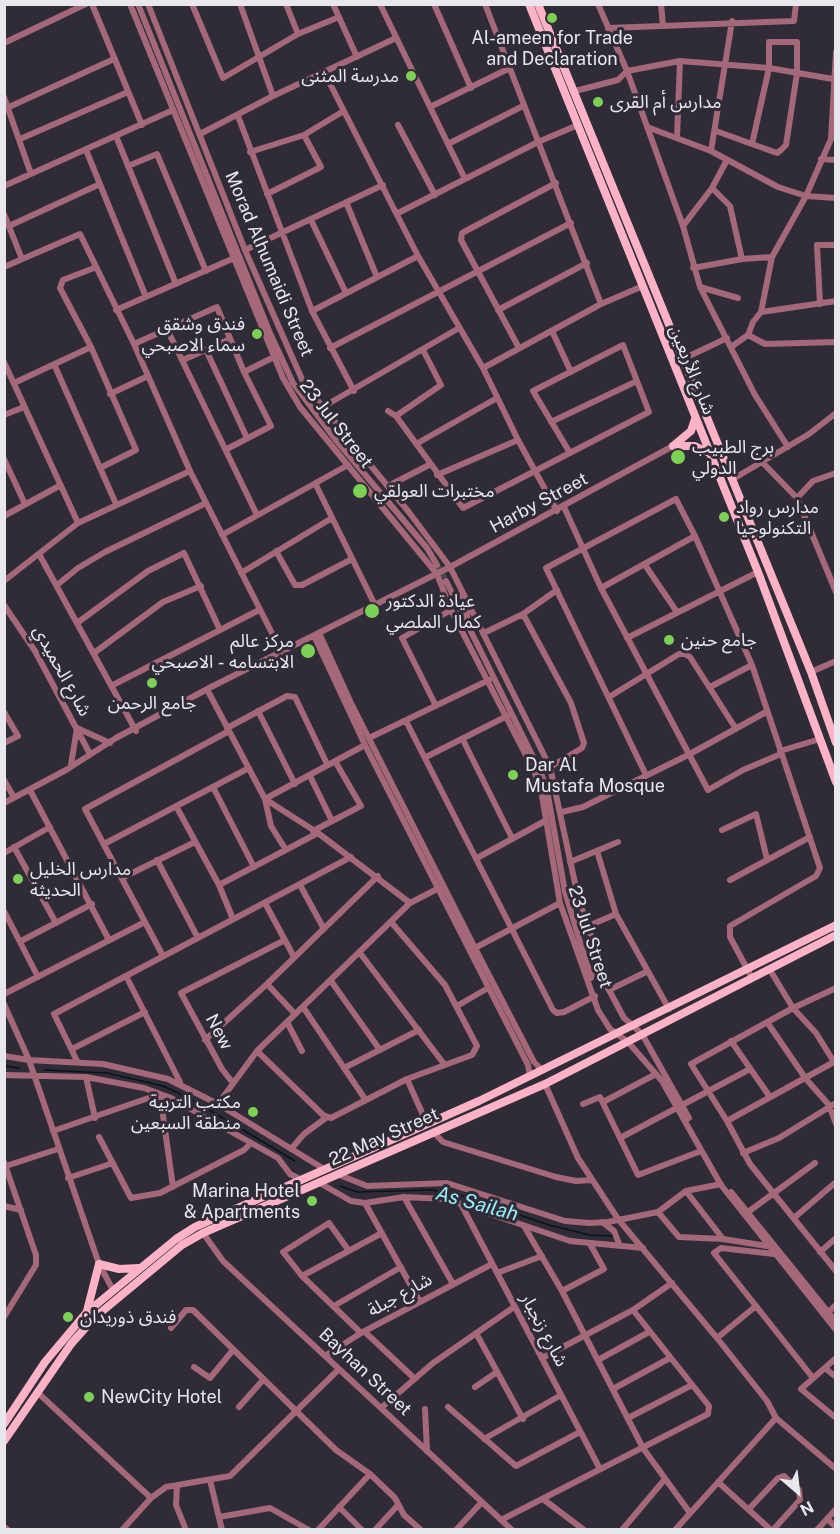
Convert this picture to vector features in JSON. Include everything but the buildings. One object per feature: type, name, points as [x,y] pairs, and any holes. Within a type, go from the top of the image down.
[{"type":"main road","name":"شارع الأربعين","points":[[529,4],[758,572],[836,782]]},
{"type":"main road","points":[[538,4],[569,74]]},
{"type":"main road","points":[[543,4],[566,58],[569,74]]},
{"type":"main road","name":"شارع الأربعين","points":[[569,74],[811,672],[836,743]]},
{"type":"main road","points":[[673,447],[691,431],[695,418]]},
{"type":"main road","points":[[673,447],[694,446],[710,454]]},
{"type":"main road","points":[[758,572],[769,567]]},
{"type":"main road","name":"22 May Street","points":[[4,1424],[45,1362],[86,1313],[140,1268],[195,1227],[530,1076],[836,925]]},
{"type":"main road","name":"22 May Street","points":[[4,1441],[71,1344],[119,1297],[182,1245],[202,1233],[545,1084],[836,935]]},
{"type":"main road","points":[[324,1169],[337,1174]]},
{"type":"main road","points":[[300,1179],[318,1182]]},
{"type":"main road","points":[[86,1313],[99,1264],[119,1269],[140,1268]]},
{"type":"main road","points":[[113,1290],[119,1297]]},
{"type":"main road","points":[[4,1424],[12,1430]]},
{"type":"street","points":[[4,43],[86,4]]},
{"type":"street","points":[[92,4],[142,125]]},
{"type":"street","name":"23 Jul Street","points":[[129,4],[272,358],[300,407],[444,584],[452,610],[534,771],[541,790],[560,903],[598,1010],[617,1034],[628,1042],[656,1074],[680,1105],[701,1151],[767,1246],[826,1314],[836,1322]]},
{"type":"street","points":[[138,4],[270,333],[293,383],[310,407],[398,512],[437,565]]},
{"type":"street","name":"Morad Alhumaidi Street","points":[[148,4],[245,250],[290,357],[304,384],[321,408],[388,486],[450,567]]},
{"type":"street","points":[[192,4],[223,78],[298,34],[339,17]]},
{"type":"street","points":[[240,4],[273,96]]},
{"type":"street","points":[[286,4],[298,34]]},
{"type":"street","points":[[333,4],[357,57]]},
{"type":"street","points":[[380,4],[465,179]]},
{"type":"street","points":[[434,4],[471,88]]},
{"type":"street","points":[[485,4],[508,69],[556,183],[601,304]]},
{"type":"street","points":[[598,4],[627,71],[683,226],[700,287],[755,394],[788,447]]},
{"type":"street","points":[[662,4],[663,26]]},
{"type":"street","points":[[608,28],[732,21],[794,21],[796,4]]},
{"type":"street","points":[[711,151],[732,21]]},
{"type":"street","points":[[200,134],[273,96],[396,38]]},
{"type":"street","points":[[716,131],[752,144],[777,153],[786,145],[797,73],[797,42],[769,42],[768,68],[752,144]]},
{"type":"street","points":[[731,346],[748,335],[753,322],[761,312],[772,257],[806,196],[831,139],[832,79],[836,52]]},
{"type":"street","points":[[9,107],[114,59]]},
{"type":"street","points":[[677,137],[680,61]]},
{"type":"street","points":[[576,91],[618,80],[627,71],[680,61],[768,68],[832,79]]},
{"type":"street","points":[[430,108],[508,69]]},
{"type":"street","points":[[324,72],[342,112],[398,213],[418,256],[483,368],[518,440],[557,511]]},
{"type":"street","points":[[20,139],[128,92]]},
{"type":"street","points":[[4,97],[32,174]]},
{"type":"street","points":[[448,144],[523,106]]},
{"type":"street","points":[[4,186],[173,110]]},
{"type":"street","points":[[250,152],[304,135],[342,112]]},
{"type":"street","points":[[238,116],[312,310],[354,391]]},
{"type":"street","points":[[398,125],[435,195]]},
{"type":"street","points":[[398,213],[538,142],[578,125]]},
{"type":"street","points":[[647,127],[711,151],[778,187],[806,196],[836,198]]},
{"type":"street","points":[[267,194],[321,167],[304,135]]},
{"type":"street","points":[[116,136],[176,284]]},
{"type":"street","points":[[86,150],[146,297]]},
{"type":"street","points":[[205,172],[206,151]]},
{"type":"street","points":[[128,165],[157,154],[206,271]]},
{"type":"street","points":[[821,159],[836,160]]},
{"type":"street","points":[[683,226],[712,188],[727,160]]},
{"type":"street","points":[[519,348],[477,273],[461,240],[462,233],[556,183]]},
{"type":"street","points":[[9,226],[100,184]]},
{"type":"street","points":[[245,250],[383,185]]},
{"type":"street","points":[[712,188],[730,206],[742,259]]},
{"type":"street","points":[[346,202],[377,278]]},
{"type":"street","points":[[4,214],[22,259]]},
{"type":"street","points":[[311,220],[346,293]]},
{"type":"street","points":[[330,348],[439,294],[571,223]]},
{"type":"street","points":[[4,267],[80,234],[94,268],[134,344],[190,471],[280,651]]},
{"type":"street","points":[[820,304],[817,246],[836,245]]},
{"type":"street","points":[[312,310],[418,256]]},
{"type":"street","points":[[693,268],[742,259],[772,257]]},
{"type":"street","points":[[116,310],[232,259]]},
{"type":"street","points":[[498,310],[587,263]]},
{"type":"street","points":[[94,268],[59,283],[91,347],[136,450],[100,468]]},
{"type":"street","points":[[483,368],[601,304],[643,286]]},
{"type":"street","points":[[700,287],[738,298]]},
{"type":"street","points":[[761,312],[836,301]]},
{"type":"street","points":[[134,344],[217,307],[244,372],[271,426],[226,449]]},
{"type":"street","points":[[321,408],[354,391],[459,328]]},
{"type":"street","points":[[168,329],[257,515]]},
{"type":"street","points":[[552,332],[571,372]]},
{"type":"street","points":[[748,335],[765,344],[836,342]]},
{"type":"street","points":[[683,359],[727,338]]},
{"type":"street","points":[[183,360],[230,339]]},
{"type":"street","points":[[388,411],[396,416],[462,508],[535,471],[570,453],[649,412],[623,345],[533,391],[570,453]]},
{"type":"street","points":[[14,383],[91,347]]},
{"type":"street","points":[[206,350],[247,438]]},
{"type":"street","points":[[396,416],[441,385],[423,350]]},
{"type":"street","points":[[290,357],[293,383]]},
{"type":"street","points":[[244,372],[272,358]]},
{"type":"street","points":[[4,362],[59,486],[78,523]]},
{"type":"street","points":[[54,364],[116,504]]},
{"type":"street","points":[[110,394],[148,376]]},
{"type":"street","points":[[551,422],[637,381]]},
{"type":"street","points":[[416,444],[497,398]]},
{"type":"street","points":[[4,415],[24,407]]},
{"type":"street","points":[[310,407],[312,416],[328,442]]},
{"type":"street","points":[[733,479],[788,447],[836,413]]},
{"type":"street","points":[[437,475],[518,440]]},
{"type":"street","name":"Harby Street","points":[[135,730],[280,651],[374,603],[418,584],[557,511],[673,447]]},
{"type":"street","points":[[4,459],[25,504]]},
{"type":"street","points":[[762,462],[797,498],[836,592]]},
{"type":"street","points":[[222,535],[348,465]]},
{"type":"street","points":[[388,486],[429,465]]},
{"type":"street","points":[[4,581],[78,523],[190,471]]},
{"type":"street","points":[[797,498],[813,481],[836,474]]},
{"type":"street","points":[[315,485],[374,603]]},
{"type":"street","points":[[4,516],[59,486]]},
{"type":"street","points":[[646,775],[546,566],[676,499],[720,590],[752,665],[820,873],[730,926],[730,937],[752,978]]},
{"type":"street","points":[[57,585],[78,568],[105,552],[206,503]]},
{"type":"street","points":[[564,507],[601,588],[708,790],[742,770],[781,752],[820,739]]},
{"type":"street","points":[[398,512],[411,520],[428,542],[435,545]]},
{"type":"street","points":[[398,512],[403,526],[422,549],[422,555]]},
{"type":"street","points":[[240,573],[332,518]]},
{"type":"street","points":[[601,588],[695,536]]},
{"type":"street","points":[[276,551],[295,585],[302,585],[352,559]]},
{"type":"street","points":[[39,554],[135,730]]},
{"type":"street","points":[[77,623],[148,571],[184,554],[220,630]]},
{"type":"street","points":[[645,565],[677,612]]},
{"type":"street","name":"23 Jul Street","points":[[450,567],[550,767],[562,812],[570,862],[586,927],[609,990],[624,1018],[642,1035],[722,1184],[748,1212],[836,1330]]},
{"type":"street","points":[[627,638],[758,572]]},
{"type":"street","points":[[457,581],[467,612],[466,622]]},
{"type":"street","name":"Harby Street","points":[[4,803],[110,743],[413,589],[418,584]]},
{"type":"street","points":[[444,584],[459,615],[466,622],[544,782],[568,902],[591,969],[609,990],[648,971]]},
{"type":"street","points":[[94,653],[163,602],[201,586]]},
{"type":"street","points":[[484,633],[524,614],[557,591]]},
{"type":"street","name":"شارع الحميدي","points":[[4,605],[34,651],[90,754]]},
{"type":"street","points":[[111,686],[259,610]]},
{"type":"street","points":[[436,706],[402,638],[452,610]]},
{"type":"street","points":[[524,614],[571,703],[584,743],[582,748],[550,767]]},
{"type":"street","points":[[318,636],[365,745],[385,778],[531,1064],[530,1076]]},
{"type":"street","points":[[609,697],[679,654],[685,654],[690,657],[736,729]]},
{"type":"street","points":[[811,672],[836,661]]},
{"type":"street","points":[[710,687],[752,665]]},
{"type":"street","points":[[369,738],[489,680]]},
{"type":"street","points":[[209,693],[265,799],[271,826],[286,850]]},
{"type":"street","points":[[163,956],[85,809],[287,696],[295,697],[327,764]]},
{"type":"street","points":[[348,704],[369,738],[385,778]]},
{"type":"street","points":[[258,711],[295,784]]},
{"type":"street","points":[[4,712],[18,736],[4,743]]},
{"type":"street","points":[[562,812],[582,807],[688,755],[766,712]]},
{"type":"street","points":[[426,757],[507,716]]},
{"type":"street","points":[[406,721],[553,1010],[557,1013],[564,1012],[594,997],[597,992],[590,975],[591,969]]},
{"type":"street","points":[[71,765],[76,728],[110,743]]},
{"type":"street","points":[[463,740],[512,838]]},
{"type":"street","points":[[265,799],[365,745]]},
{"type":"street","points":[[219,885],[286,850],[361,806],[334,761]]},
{"type":"street","name":"Harby Street","points":[[4,799],[71,765]]},
{"type":"street","points":[[104,844],[249,768]]},
{"type":"street","points":[[310,776],[332,821]]},
{"type":"street","points":[[4,780],[12,794]]},
{"type":"street","points":[[213,787],[254,867]]},
{"type":"street","points":[[30,790],[109,940]]},
{"type":"street","points":[[265,799],[378,876],[410,903]]},
{"type":"street","points":[[176,806],[219,885],[233,919]]},
{"type":"street","points":[[722,830],[756,814],[767,859]]},
{"type":"street","points":[[477,858],[545,821]]},
{"type":"street","points":[[4,853],[50,827]]},
{"type":"street","points":[[730,880],[810,837]]},
{"type":"street","points":[[122,879],[195,842]]},
{"type":"street","points":[[570,862],[618,842]]},
{"type":"street","points":[[14,847],[56,923]]},
{"type":"street","points":[[597,851],[616,914],[669,1009]]},
{"type":"street","points":[[77,1061],[54,1014],[351,857]]},
{"type":"street","points":[[157,860],[198,938]]},
{"type":"street","points":[[205,1040],[267,984],[378,876]]},
{"type":"street","points":[[300,885],[324,929]]},
{"type":"street","points":[[218,1104],[257,1051],[295,1014],[410,903],[441,888]]},
{"type":"street","points":[[265,903],[294,957]]},
{"type":"street","points":[[472,950],[560,903]]},
{"type":"street","points":[[21,941],[92,904]]},
{"type":"street","points":[[4,910],[38,977]]},
{"type":"street","points":[[586,927],[616,914]]},
{"type":"street","points":[[4,994],[145,922]]},
{"type":"street","points":[[291,1149],[304,1134],[327,1117],[335,1116],[407,1079],[472,1055],[477,1046],[445,986],[391,922]]},
{"type":"street","name":"New","points":[[233,1083],[205,1040],[181,993],[285,940]]},
{"type":"street","points":[[472,950],[488,988],[531,1064],[542,1070]]},
{"type":"street","points":[[360,953],[444,1064]]},
{"type":"street","points":[[727,1121],[833,1065],[834,1059],[793,1008],[770,970]]},
{"type":"street","points":[[126,976],[181,1083]]},
{"type":"street","points":[[331,981],[380,1050]]},
{"type":"street","points":[[267,984],[295,1014]]},
{"type":"street","points":[[457,1005],[488,988]]},
{"type":"street","points":[[836,988],[793,1008],[691,1064],[727,1121],[743,1153],[836,1271]]},
{"type":"street","points":[[4,1004],[29,1060],[99,1264],[113,1290]]},
{"type":"street","points":[[303,1007],[365,1100]]},
{"type":"street","points":[[72,1049],[145,1012]]},
{"type":"street","points":[[287,1022],[302,1052]]},
{"type":"street","points":[[767,1022],[806,1079],[832,1104],[836,1124]]},
{"type":"street","points":[[344,1068],[419,1030]]},
{"type":"street","points":[[731,1041],[770,1098]]},
{"type":"street","points":[[257,1051],[327,1117]]},
{"type":"street","points":[[4,1056],[29,1060],[77,1061],[130,1068],[181,1083],[324,1169]]},
{"type":"street","points":[[620,1138],[750,1069]]},
{"type":"street","points":[[603,1102],[656,1074]]},
{"type":"street","points":[[4,1075],[86,1077],[124,1083],[160,1094],[278,1158],[290,1174],[300,1179]]},
{"type":"street","points":[[86,1077],[94,1119]]},
{"type":"street","points":[[407,1079],[427,1124]]},
{"type":"street","points":[[545,1084],[578,1158],[618,1219],[717,1338],[767,1401],[776,1418],[836,1469]]},
{"type":"street","points":[[53,1131],[94,1119],[160,1094]]},
{"type":"street","points":[[160,1094],[173,1187]]},
{"type":"street","points":[[583,1104],[598,1096],[603,1102],[638,1175],[701,1151]]},
{"type":"street","points":[[743,1153],[779,1138],[832,1104]]},
{"type":"street","points":[[433,1132],[443,1142],[556,1177],[576,1181],[592,1180]]},
{"type":"street","points":[[99,1137],[131,1198],[160,1193],[244,1150],[250,1144]]},
{"type":"street","points":[[4,1317],[36,1265],[36,1255],[5,1164],[58,1149]]},
{"type":"street","points":[[68,1178],[113,1163]]},
{"type":"street","points":[[748,1212],[815,1163]]},
{"type":"street","points":[[337,1174],[367,1186],[447,1183],[565,1221],[602,1222],[658,1212],[686,1191],[722,1184]]},
{"type":"street","points":[[318,1182],[338,1196],[365,1203],[404,1197],[446,1199],[570,1241],[644,1248]]},
{"type":"street","points":[[795,1217],[836,1182]]},
{"type":"street","points":[[686,1191],[723,1239]]},
{"type":"street","points":[[404,1197],[453,1284]]},
{"type":"street","points":[[365,1203],[420,1302]]},
{"type":"street","name":"شارع زنجبار","points":[[461,1204],[600,1469]]},
{"type":"street","points":[[4,1206],[21,1210]]},
{"type":"street","points":[[658,1212],[676,1236],[723,1239],[767,1246]]},
{"type":"street","points":[[602,1222],[614,1231],[620,1246]]},
{"type":"street","points":[[350,1251],[331,1224],[326,1223],[283,1252],[302,1276],[415,1379]]},
{"type":"street","points":[[524,1226],[562,1291],[643,1448],[690,1513]]},
{"type":"street","name":"Bayhan Street","points":[[202,1233],[223,1261],[512,1530]]},
{"type":"street","points":[[302,1276],[382,1233]]},
{"type":"street","points":[[820,1252],[836,1238]]},
{"type":"street","points":[[562,1291],[604,1269],[590,1244]]},
{"type":"street","points":[[774,1254],[721,1248],[714,1253],[813,1378]]},
{"type":"street","points":[[497,1273],[542,1256]]},
{"type":"street","name":"شارع جبلة","points":[[325,1356],[363,1332],[492,1264]]},
{"type":"street","points":[[334,1306],[401,1267]]},
{"type":"street","points":[[542,1358],[633,1310],[672,1283]]},
{"type":"street","points":[[826,1314],[836,1305]]},
{"type":"street","points":[[717,1338],[756,1306]]},
{"type":"street","points":[[381,1408],[415,1379],[514,1307]]},
{"type":"street","points":[[171,1328],[186,1310],[190,1309],[336,1450],[370,1474],[395,1498],[404,1515],[418,1528]]},
{"type":"street","points":[[501,1520],[708,1414],[709,1406],[633,1310]]},
{"type":"street","points":[[598,1360],[650,1332]]},
{"type":"street","points":[[476,1333],[523,1419]]},
{"type":"street","points":[[194,1367],[210,1378],[233,1350]]},
{"type":"street","points":[[613,1389],[670,1358]]},
{"type":"street","points":[[836,1358],[801,1389],[836,1419]]},
{"type":"street","points":[[825,1368],[836,1377]]},
{"type":"street","points":[[122,1530],[151,1498],[166,1487],[224,1479],[236,1472],[339,1369]]},
{"type":"street","points":[[475,1387],[497,1372]]},
{"type":"street","points":[[239,1407],[263,1380]]},
{"type":"street","points":[[628,1418],[692,1385]]},
{"type":"street","points":[[37,1392],[151,1498]]},
{"type":"street","points":[[484,1439],[523,1419],[561,1395]]},
{"type":"street","points":[[448,1407],[516,1466],[580,1432]]},
{"type":"street","points":[[426,1410],[427,1451]]},
{"type":"street","points":[[675,1530],[776,1418]]},
{"type":"street","points":[[318,1530],[370,1474]]},
{"type":"street","points":[[718,1482],[772,1530],[800,1500],[799,1490],[784,1476],[778,1478],[749,1509]]},
{"type":"street","points":[[622,1530],[665,1479]]},
{"type":"street","points":[[210,1480],[222,1530]]},
{"type":"street","points":[[177,1485],[176,1505],[186,1530]]},
{"type":"street","points":[[543,1499],[584,1530]]},
{"type":"street","points":[[456,1530],[481,1503]]},
{"type":"street","points":[[375,1530],[398,1505]]},
{"type":"street","points":[[339,1507],[362,1530]]},
{"type":"street","points":[[219,1517],[270,1508],[309,1530]]},
{"type":"street","points":[[817,1530],[836,1509]]},
{"type":"street","points":[[827,1519],[836,1527]]},
{"type":"waterway","name":"As Sailah","points":[[4,1066],[19,1068]]},
{"type":"waterway","name":"As Sailah","points":[[44,1070],[107,1073],[163,1086],[189,1098],[295,1161]]},
{"type":"waterway","name":"As Sailah","points":[[340,1186],[357,1192],[431,1190],[457,1194],[549,1225],[590,1235],[613,1236]]},
{"type":"tunnel","points":[[437,565],[446,581]]},
{"type":"place","name":"Al-ameen for Trade and Declaration","points":[[552,18]]},
{"type":"place","name":"مدرسة المثنى","points":[[411,76]]},
{"type":"place","name":"مدارس أم القرى","points":[[598,102]]},
{"type":"place","name":"فندق وشقق سماء الاصبحي","points":[[257,334]]},
{"type":"place","name":"برج الطبيب الدولي","points":[[678,457]]},
{"type":"place","name":"مختبرات العولقي","points":[[360,491]]},
{"type":"place","name":"مدارس رواد التكنولوجيا","points":[[724,517]]},
{"type":"place","name":"عيادة الدكتور كمال الملصي","points":[[372,611]]},
{"type":"place","name":"جامع حنين","points":[[669,640]]},
{"type":"place","name":"مركز عالم الابتسامه - الاصبحي","points":[[308,651]]},
{"type":"place","name":"جامع الرحمن","points":[[152,683]]},
{"type":"place","name":"Dar Al Mustafa Mosque","points":[[513,775]]},
{"type":"place","name":"مدارس الخليل الحديثة","points":[[18,879]]},
{"type":"place","name":"مكتب التربية منطقة السبعين","points":[[253,1112]]},
{"type":"place","name":"Marina Hotel & Apartments","points":[[312,1201]]},
{"type":"place","name":"فندق ذوريدان","points":[[68,1317]]},
{"type":"place","name":"NewCity Hotel","points":[[89,1397]]}]
